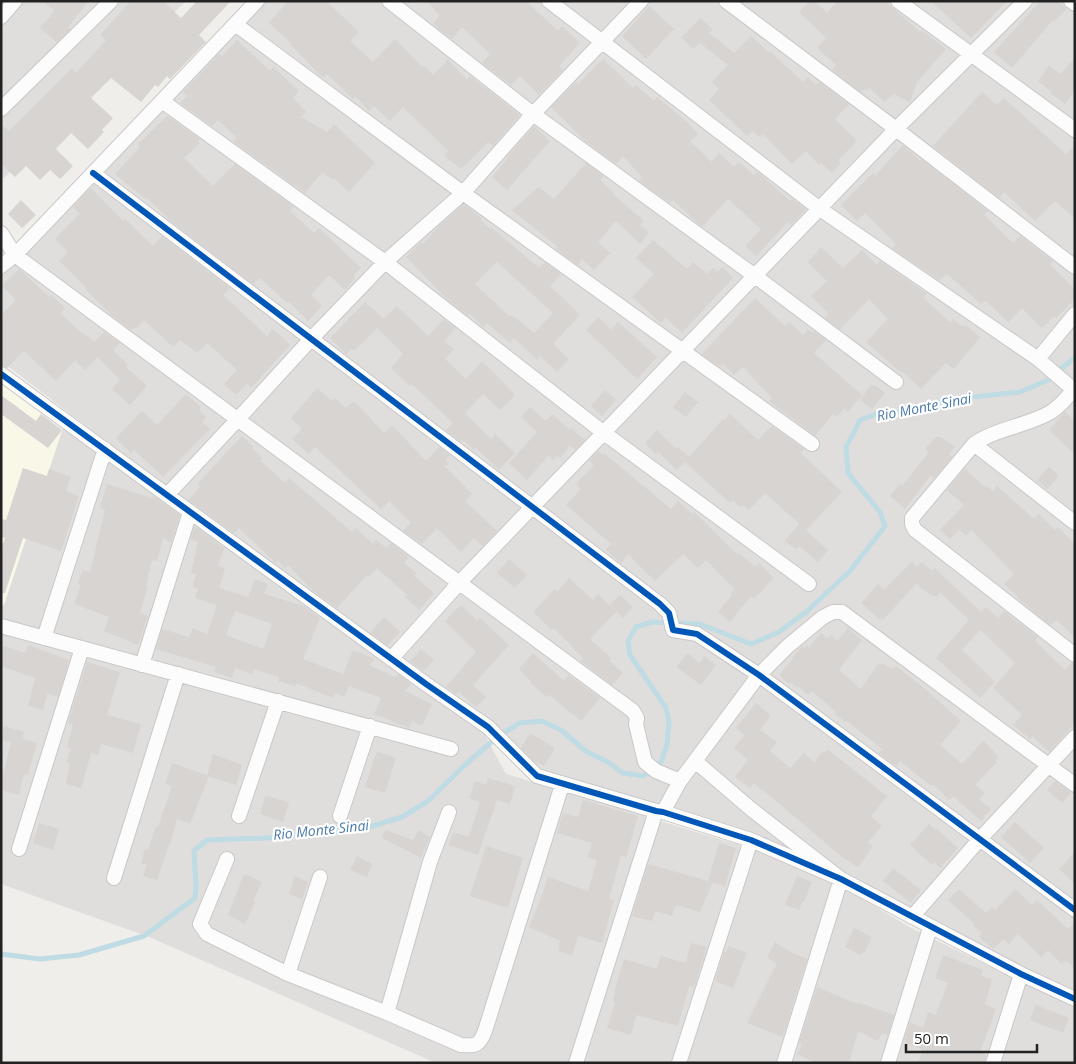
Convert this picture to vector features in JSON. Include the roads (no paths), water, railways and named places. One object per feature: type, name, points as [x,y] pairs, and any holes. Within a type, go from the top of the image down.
[{"type":"street","points":[[1,17],[15,1]]},
{"type":"street","points":[[1,109],[110,1]]},
{"type":"street","points":[[1,266],[15,255],[257,1]]},
{"type":"street","points":[[389,1],[533,114],[755,276],[896,382]]},
{"type":"street","points":[[549,1],[820,209],[1043,362],[1074,390],[1064,402],[1051,412],[1028,422],[984,436],[974,444],[912,518],[912,524],[915,530],[1075,654]]},
{"type":"street","points":[[166,495],[385,262],[463,193],[533,114],[641,1]]},
{"type":"street","points":[[726,1],[1075,267]]},
{"type":"street","points":[[898,1],[1075,130]]},
{"type":"street","points":[[391,658],[460,582],[896,129],[1025,1]]},
{"type":"street","points":[[1071,1],[1075,4]]},
{"type":"street","points":[[235,24],[463,193],[684,350],[812,444]]},
{"type":"street","points":[[162,101],[385,262],[604,433],[809,584]]},
{"type":"street","points":[[93,173],[660,604],[669,614],[673,630],[697,634],[759,675],[1075,910]]},
{"type":"street","points":[[1,234],[15,255],[633,711],[645,762],[656,771],[680,781]]},
{"type":"street","points":[[1043,362],[1075,314]]},
{"type":"street","points":[[1,374],[488,727],[537,776],[751,840],[841,879],[930,928],[1075,999]]},
{"type":"street","points":[[974,444],[1075,523]]},
{"type":"street","points":[[44,638],[105,449]]},
{"type":"street","points":[[142,665],[190,512]]},
{"type":"street","points":[[576,1063],[659,812],[759,675],[788,646],[823,617],[833,612],[842,612],[1075,785]]},
{"type":"street","points":[[1,626],[451,749]]},
{"type":"street","points":[[18,849],[82,648]]},
{"type":"street","points":[[114,878],[178,674]]},
{"type":"street","points":[[239,816],[278,701]]},
{"type":"street","points":[[340,816],[370,726]]},
{"type":"street","points":[[912,917],[979,840],[1075,737]]},
{"type":"street","points":[[695,761],[751,809],[841,879]]},
{"type":"street","points":[[227,859],[200,924],[207,934],[288,974],[387,1013],[461,1045],[475,1046],[481,1040],[562,785]]},
{"type":"street","points":[[387,1013],[430,862],[449,812]]},
{"type":"street","points":[[679,1063],[751,840]]},
{"type":"street","points":[[288,974],[320,877]]},
{"type":"street","points":[[784,1063],[841,879]]},
{"type":"street","points":[[888,1063],[930,928]]},
{"type":"street","points":[[993,1063],[1021,974]]},
{"type":"waterway","name":"Rio Monte Sinai","points":[[1,954],[40,959],[79,955],[144,936],[195,898],[194,851],[207,840],[266,838],[366,828],[402,817],[428,801],[496,738],[520,723],[542,721],[561,730],[587,752],[606,761],[623,773],[643,776],[661,762],[667,745],[669,722],[666,708],[630,655],[628,641],[636,627],[652,622],[700,624],[751,644],[779,632],[806,612],[850,571],[885,526],[880,512],[848,473],[846,446],[860,420],[879,413],[903,412],[954,399],[1020,392],[1048,380],[1075,357]]}]
